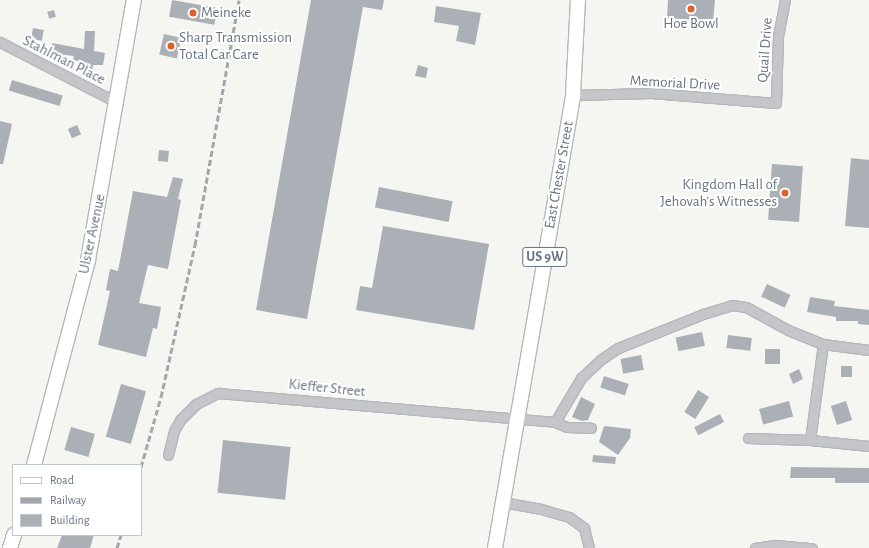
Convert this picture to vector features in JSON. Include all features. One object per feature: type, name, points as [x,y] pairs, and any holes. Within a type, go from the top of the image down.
[{"type":"main road","name":"Ulster Avenue","points":[[34,464],[88,260],[134,0]]},
{"type":"main road","name":"East Chester Street","points":[[516,420],[573,95],[578,0]]},
{"type":"main road","name":"US 9W","points":[[495,548],[516,420]]},
{"type":"main road","points":[[10,548],[14,536]]},
{"type":"street","name":"Quail Drive","points":[[776,103],[778,36],[785,0]]},
{"type":"street","name":"Stahlman Place","points":[[0,42],[116,102]]},
{"type":"street","name":"Memorial Drive","points":[[573,95],[651,93],[776,103]]},
{"type":"street","points":[[555,422],[581,378],[600,360],[618,348],[703,314],[732,306],[746,307],[788,330],[823,344],[869,350]]},
{"type":"street","points":[[810,440],[823,344]]},
{"type":"street","name":"Kieffer Street","points":[[168,455],[174,431],[180,420],[196,404],[218,393],[516,420],[555,422],[567,427],[591,428]]},
{"type":"street","points":[[748,438],[810,440],[869,446]]},
{"type":"street","points":[[502,502],[542,509],[569,517],[584,528],[590,548]]},
{"type":"street","points":[[755,548],[775,545],[812,548]]},
{"type":"building","name":"Meineke","points":[[172,0],[217,8],[214,25],[169,17]]},
{"type":"building","points":[[311,0],[384,0],[382,10],[363,7],[307,319],[256,310]]},
{"type":"building","name":"Hoe Bowl","points":[[668,0],[715,0],[713,21],[667,18]]},
{"type":"building","points":[[436,6],[481,13],[475,45],[456,41],[459,26],[434,22]]},
{"type":"building","points":[[54,10],[56,17],[49,19],[47,12]]},
{"type":"building","points":[[33,28],[44,30],[42,41],[31,39]]},
{"type":"building","points":[[85,31],[95,31],[94,51],[105,53],[103,65],[93,65],[92,72],[82,71],[82,66],[78,66],[79,61],[73,60],[74,56],[50,53],[52,43],[84,49]]},
{"type":"building","name":"Sharp Transmission Total Car Care","points":[[164,34],[182,38],[177,59],[159,54]]},
{"type":"building","points":[[418,65],[428,68],[426,78],[415,76]]},
{"type":"building","points":[[12,80],[63,95],[59,106],[9,91]]},
{"type":"building","points":[[0,121],[12,124],[3,164],[0,164]]},
{"type":"building","points":[[77,125],[81,134],[72,138],[68,129]]},
{"type":"building","points":[[159,150],[169,151],[168,162],[158,161]]},
{"type":"building","points":[[851,158],[869,160],[869,228],[845,226]]},
{"type":"building","name":"Kingdom Hall of Jehovah's Witnesses","points":[[772,164],[803,166],[799,222],[768,220]]},
{"type":"building","points":[[173,177],[183,179],[178,199],[181,200],[168,269],[148,265],[139,303],[161,307],[157,329],[153,328],[146,357],[98,345],[110,291],[106,290],[110,269],[118,271],[133,191],[167,197]]},
{"type":"building","points":[[379,187],[453,201],[449,222],[375,208]]},
{"type":"building","points":[[383,226],[489,244],[474,330],[356,310],[360,286],[372,288]]},
{"type":"building","points":[[767,284],[791,295],[785,308],[761,297]]},
{"type":"building","points":[[810,297],[835,301],[834,306],[869,310],[869,325],[858,324],[858,321],[836,321],[836,317],[807,312]]},
{"type":"building","points":[[702,332],[705,346],[679,351],[676,338]]},
{"type":"building","points":[[728,335],[752,338],[750,351],[726,348]]},
{"type":"building","points":[[765,349],[780,349],[780,364],[765,364]]},
{"type":"building","points":[[641,355],[644,370],[623,374],[620,359]]},
{"type":"building","points":[[841,366],[852,366],[852,377],[841,377]]},
{"type":"building","points":[[799,369],[803,379],[793,384],[789,374]]},
{"type":"building","points":[[604,376],[629,384],[625,395],[600,387]]},
{"type":"building","points":[[121,384],[146,391],[131,444],[106,437]]},
{"type":"building","points":[[698,390],[709,397],[695,419],[684,412]]},
{"type":"building","points":[[581,397],[595,404],[588,420],[582,421],[572,417]]},
{"type":"building","points":[[789,401],[793,416],[763,424],[759,409]]},
{"type":"building","points":[[846,401],[852,420],[837,425],[831,406]]},
{"type":"building","points":[[720,414],[724,422],[698,435],[694,427]]},
{"type":"building","points":[[604,426],[631,429],[630,438],[618,455],[599,442]]},
{"type":"building","points":[[71,427],[95,434],[88,457],[64,450]]},
{"type":"building","points":[[223,440],[291,447],[285,500],[217,493]]},
{"type":"building","points":[[593,455],[616,457],[615,464],[592,462]]},
{"type":"building","points":[[791,467],[869,468],[869,483],[835,483],[835,478],[790,478]]},
{"type":"building","points":[[62,536],[94,536],[90,548],[57,548]]},
{"type":"railway","points":[[142,464],[161,397],[195,245],[239,0]]},
{"type":"railway","points":[[117,548],[121,536]]},
{"type":"place","name":"Hoe Bowl","points":[[691,9]]},
{"type":"place","name":"Meineke","points":[[193,13]]},
{"type":"place","name":"Sharp Transmission Total Car Care","points":[[171,46]]},
{"type":"place","name":"Kingdom Hall of Jehovah's Witnesses","points":[[785,193]]}]
